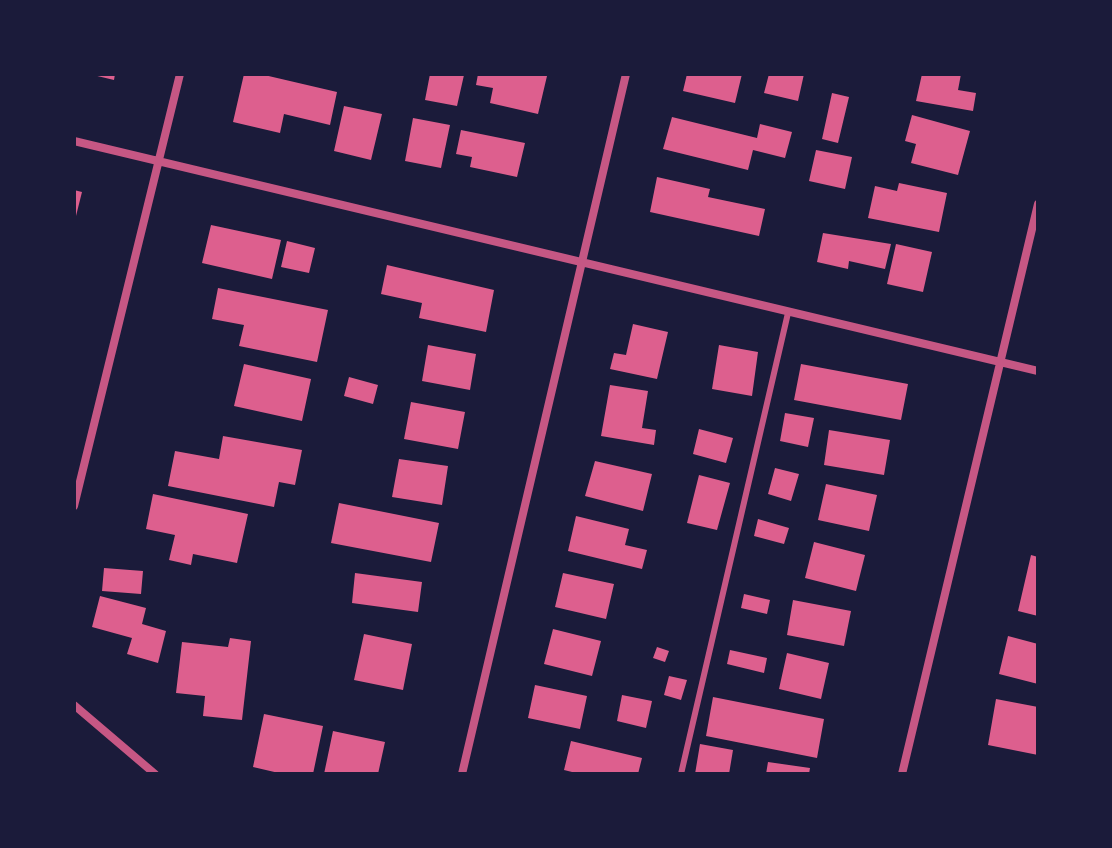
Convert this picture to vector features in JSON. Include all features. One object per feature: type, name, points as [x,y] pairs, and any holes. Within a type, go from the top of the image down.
[{"type":"street","points":[[74,506],[180,74]]},
{"type":"street","points":[[462,774],[584,264],[626,74]]},
{"type":"street","points":[[74,141],[1038,371]]},
{"type":"street","points":[[902,774],[1038,204]]},
{"type":"street","points":[[74,705],[155,774]]},
{"type":"lane","points":[[681,774],[788,313]]},
{"type":"building","points":[[89,74],[115,74],[114,80]]},
{"type":"building","points":[[244,74],[260,74],[337,92],[330,125],[284,114],[280,133],[233,122]]},
{"type":"building","points":[[430,74],[464,75],[457,106],[425,100]]},
{"type":"building","points":[[478,74],[547,76],[538,114],[490,103],[493,88],[476,85]]},
{"type":"building","points":[[687,74],[742,74],[735,103],[683,91]]},
{"type":"building","points":[[769,74],[804,74],[798,101],[764,93]]},
{"type":"building","points":[[922,74],[961,74],[958,90],[976,93],[973,111],[916,101]]},
{"type":"building","points":[[832,93],[849,97],[838,143],[822,139]]},
{"type":"building","points":[[344,106],[382,114],[371,160],[334,151]]},
{"type":"building","points":[[912,115],[970,131],[958,175],[911,163],[916,144],[905,141]]},
{"type":"building","points":[[672,117],[757,138],[760,124],[792,132],[785,158],[753,150],[748,170],[663,149]]},
{"type":"building","points":[[413,118],[450,125],[441,168],[405,161]]},
{"type":"building","points":[[461,130],[525,143],[517,177],[470,167],[472,157],[456,154]]},
{"type":"building","points":[[816,150],[852,157],[845,189],[809,181]]},
{"type":"building","points":[[657,177],[710,189],[708,197],[765,209],[759,236],[650,212]]},
{"type":"building","points":[[899,183],[947,193],[939,232],[868,218],[875,186],[897,191]]},
{"type":"building","points":[[74,190],[82,192],[75,220],[74,220]]},
{"type":"building","points":[[211,225],[281,240],[272,279],[202,263]]},
{"type":"building","points":[[823,233],[891,244],[885,269],[849,261],[848,269],[817,262]]},
{"type":"building","points":[[287,241],[315,248],[309,273],[281,267]]},
{"type":"building","points":[[896,244],[932,252],[923,292],[887,284]]},
{"type":"building","points":[[387,265],[494,290],[486,332],[419,318],[422,303],[381,294]]},
{"type":"building","points":[[218,288],[328,310],[317,362],[239,346],[244,325],[212,319]]},
{"type":"building","points":[[633,324],[668,332],[657,379],[610,369],[614,353],[626,355]]},
{"type":"building","points":[[428,345],[476,354],[470,390],[422,381]]},
{"type":"building","points":[[719,345],[758,352],[752,396],[712,389]]},
{"type":"building","points":[[244,364],[311,379],[302,421],[234,406]]},
{"type":"building","points":[[801,364],[908,384],[901,420],[794,400]]},
{"type":"building","points":[[349,377],[378,385],[373,404],[344,396]]},
{"type":"building","points":[[610,385],[648,391],[642,428],[656,430],[654,445],[601,436]]},
{"type":"building","points":[[411,402],[465,412],[458,449],[404,439]]},
{"type":"building","points":[[785,413],[814,418],[808,447],[780,441]]},
{"type":"building","points":[[699,429],[733,438],[726,463],[693,454]]},
{"type":"building","points":[[829,430],[890,440],[884,475],[824,465]]},
{"type":"building","points":[[223,436],[302,450],[295,485],[279,482],[274,507],[168,486],[175,451],[219,459]]},
{"type":"building","points":[[399,459],[448,466],[442,505],[392,497]]},
{"type":"building","points":[[595,461],[652,474],[643,511],[585,496]]},
{"type":"building","points":[[775,468],[799,474],[791,501],[768,494]]},
{"type":"building","points":[[699,475],[730,483],[717,530],[687,523]]},
{"type":"building","points":[[826,484],[877,495],[869,531],[818,520]]},
{"type":"building","points":[[153,494],[248,514],[237,563],[193,554],[191,565],[169,560],[175,535],[146,529]]},
{"type":"building","points":[[339,503],[439,523],[431,562],[331,543]]},
{"type":"building","points":[[576,516],[629,529],[625,545],[647,550],[642,569],[568,551]]},
{"type":"building","points":[[758,519],[789,528],[784,544],[754,536]]},
{"type":"building","points":[[814,542],[865,555],[856,591],[805,578]]},
{"type":"building","points":[[1031,555],[1038,557],[1038,616],[1018,611]]},
{"type":"building","points":[[104,568],[143,571],[141,594],[102,591]]},
{"type":"building","points":[[355,573],[422,582],[418,612],[352,603]]},
{"type":"building","points":[[563,573],[614,584],[606,619],[555,607]]},
{"type":"building","points":[[744,594],[770,600],[767,614],[741,608]]},
{"type":"building","points":[[100,596],[146,608],[142,624],[166,631],[158,663],[127,654],[132,638],[92,627]]},
{"type":"building","points":[[793,600],[851,611],[844,646],[787,635]]},
{"type":"building","points":[[553,629],[601,641],[592,676],[544,664]]},
{"type":"building","points":[[364,634],[412,644],[403,690],[354,680]]},
{"type":"building","points":[[1008,636],[1038,644],[1038,684],[999,674]]},
{"type":"building","points":[[230,638],[251,641],[242,720],[203,716],[205,696],[176,693],[182,642],[228,647]]},
{"type":"building","points":[[657,647],[669,651],[665,662],[653,658]]},
{"type":"building","points":[[730,650],[767,658],[764,673],[727,664]]},
{"type":"building","points":[[787,653],[829,663],[821,699],[779,689]]},
{"type":"building","points":[[669,676],[687,680],[681,700],[664,695]]},
{"type":"building","points":[[535,685],[587,696],[580,729],[528,718]]},
{"type":"building","points":[[622,695],[652,701],[646,728],[617,721]]},
{"type":"building","points":[[713,697],[824,719],[817,758],[706,736]]},
{"type":"building","points":[[996,699],[1038,707],[1038,755],[988,745]]},
{"type":"building","points":[[264,714],[323,726],[313,774],[283,774],[253,767]]},
{"type":"building","points":[[333,731],[385,742],[378,774],[324,774]]},
{"type":"building","points":[[571,741],[642,758],[638,774],[580,774],[564,770]]},
{"type":"building","points":[[700,744],[733,750],[729,774],[695,774]]},
{"type":"building","points":[[768,762],[810,768],[809,774],[766,774]]}]
